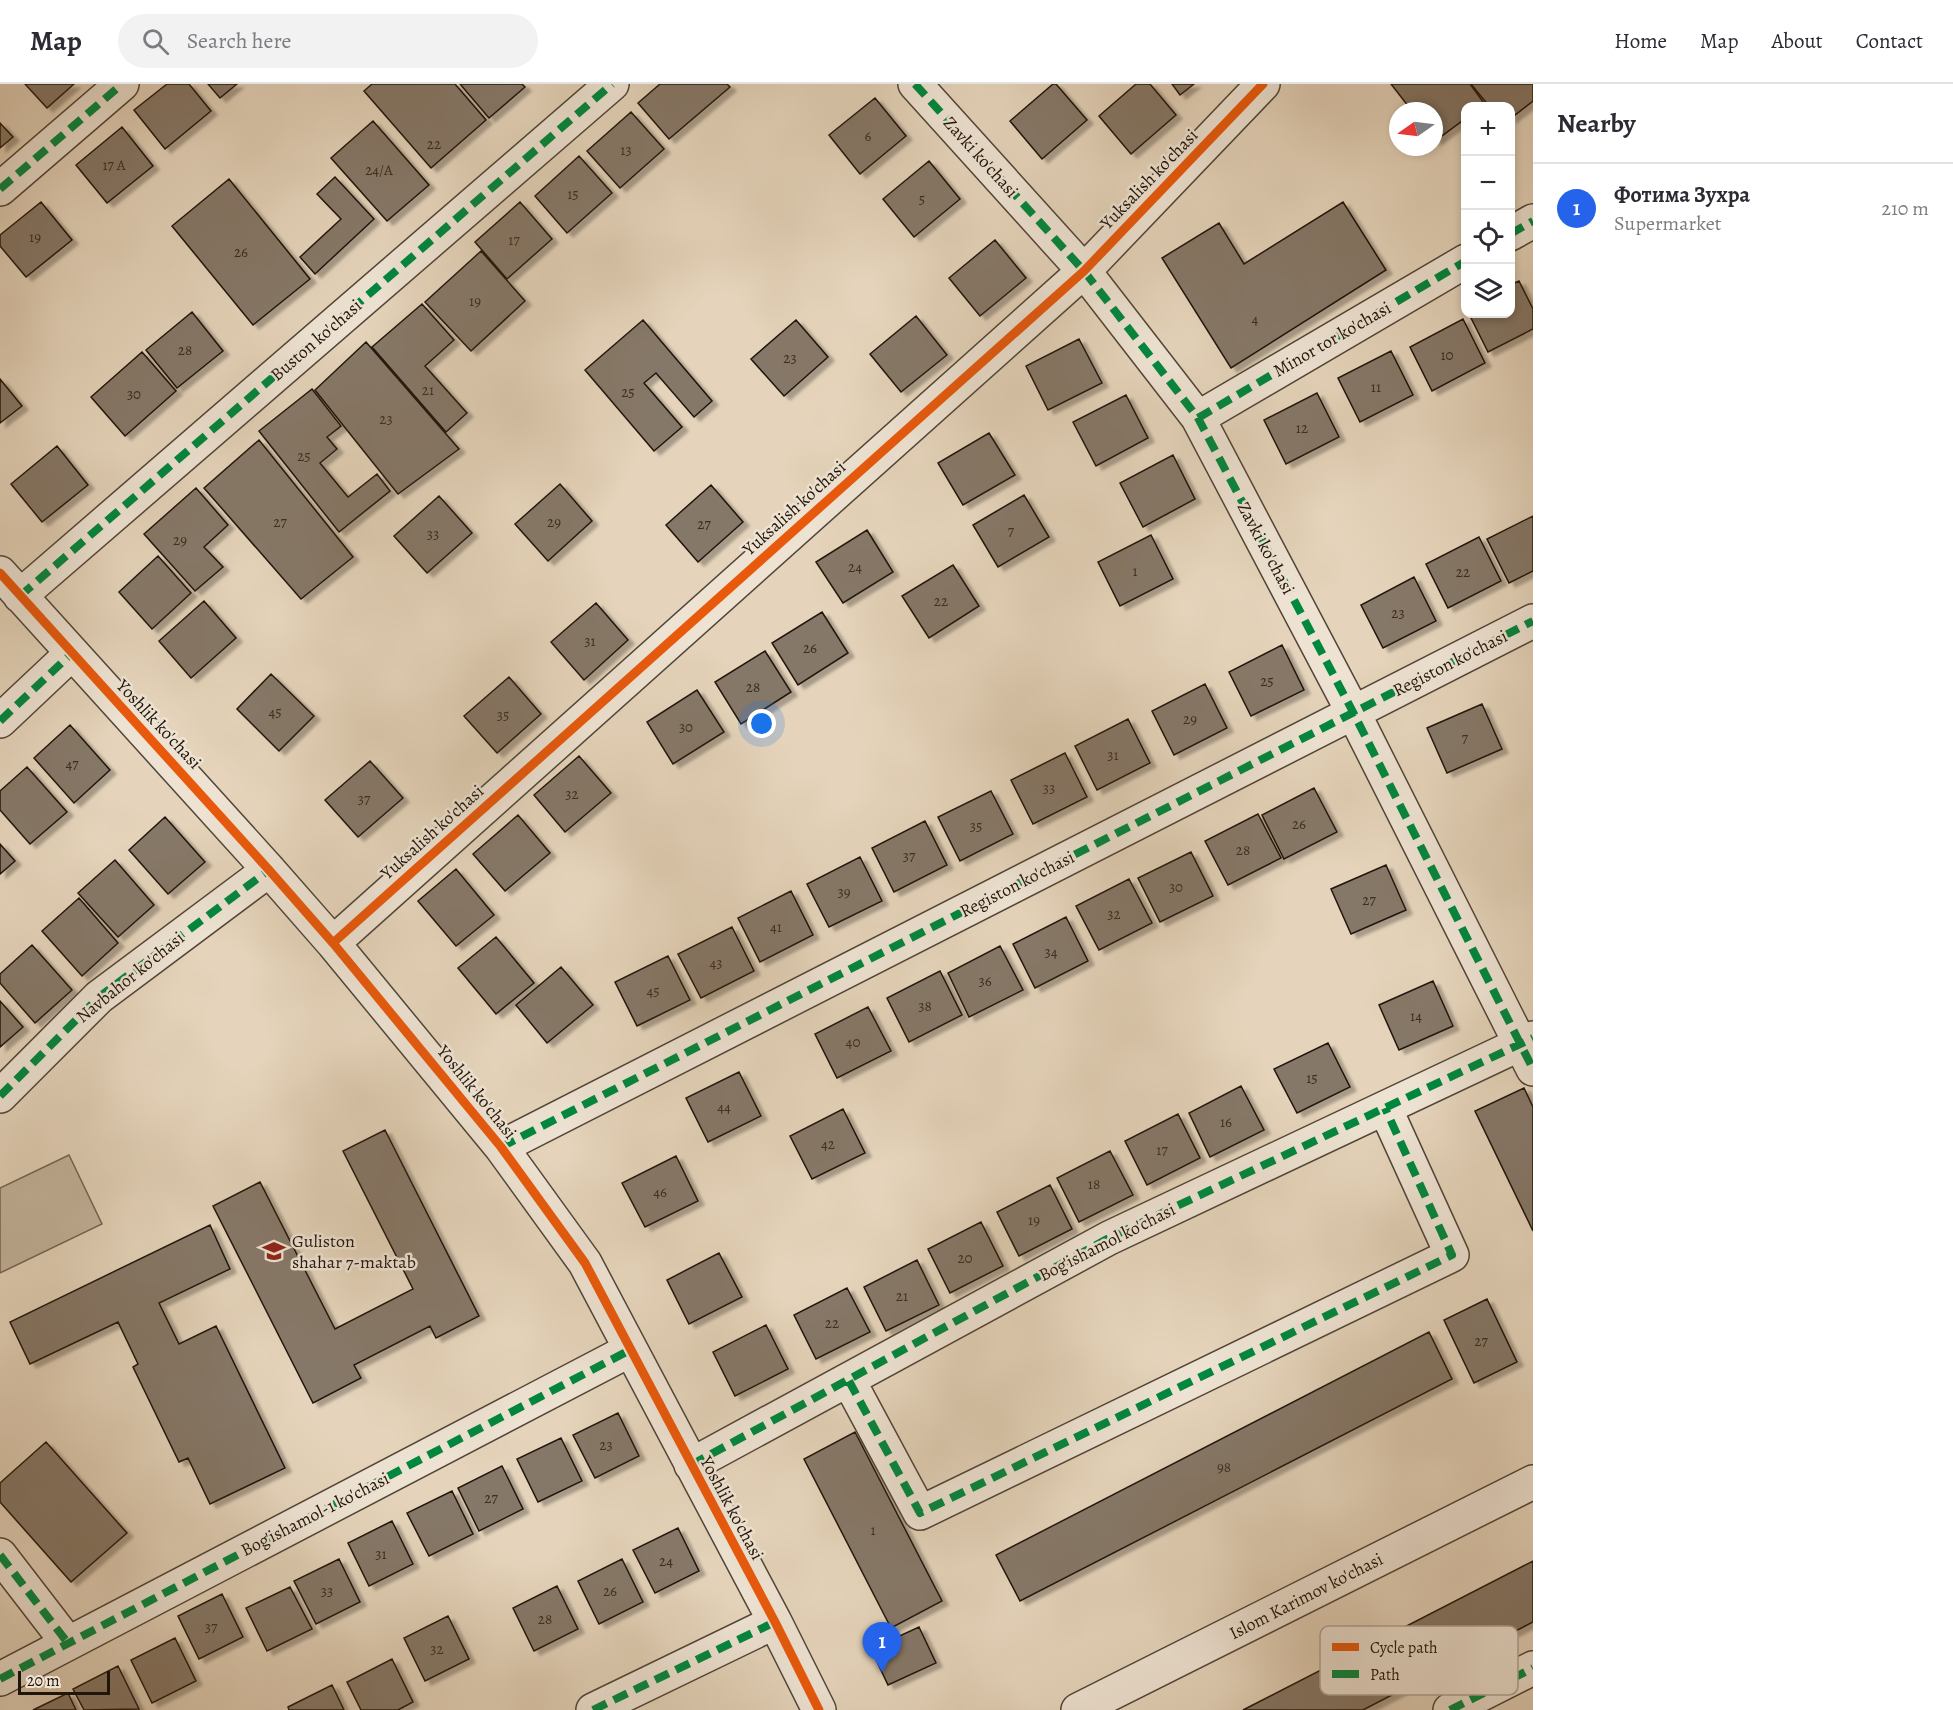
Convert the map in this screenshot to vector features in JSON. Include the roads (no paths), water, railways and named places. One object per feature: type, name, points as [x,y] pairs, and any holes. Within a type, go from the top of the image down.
[{"type":"street","points":[[0,189],[122,84]]},
{"type":"street","name":"Buston ko'chasi","points":[[10,584],[612,84]]},
{"type":"street","name":"Zavki ko'chasi","points":[[915,84],[1084,271],[1198,418],[1529,1050]]},
{"type":"street","name":"Yuksalish ko'chasi","points":[[333,943],[1084,271],[1263,84]]},
{"type":"street","points":[[1515,231],[1533,221]]},
{"type":"street","name":"Minor tor ko'chasi","points":[[1198,418],[1461,264]]},
{"type":"street","name":"Yoshlik ko'chasi","points":[[10,584],[333,943],[501,1147],[585,1263],[819,1710]]},
{"type":"street","name":"Registon ko'chasi","points":[[501,1147],[1533,621]]},
{"type":"street","points":[[0,721],[71,654]]},
{"type":"street","name":"Navbahor ko'chasi","points":[[0,1095],[99,997],[269,870]]},
{"type":"street","name":"Bog'ishamol ko'chasi","points":[[691,1466],[1109,1238],[1385,1108],[1529,1050]]},
{"type":"street","points":[[849,1381],[920,1513],[1452,1255],[1385,1108]]},
{"type":"street","name":"Bog'ishamol-1 ko'chasi","points":[[0,1679],[630,1350]]},
{"type":"street","name":"Islom Karimov ko'chasi","points":[[1078,1710],[1533,1482]]},
{"type":"street","points":[[0,1555],[68,1642]]},
{"type":"street","points":[[593,1710],[775,1623]]},
{"type":"street","points":[[1518,1676],[1533,1668]]},
{"type":"street","points":[[1458,1708],[1482,1695]]},
{"type":"place","name":"Guliston shahar 7-maktab","points":[[274,1251]]},
{"type":"place","name":"Фотима Зухра","points":[[882,1672]]}]
